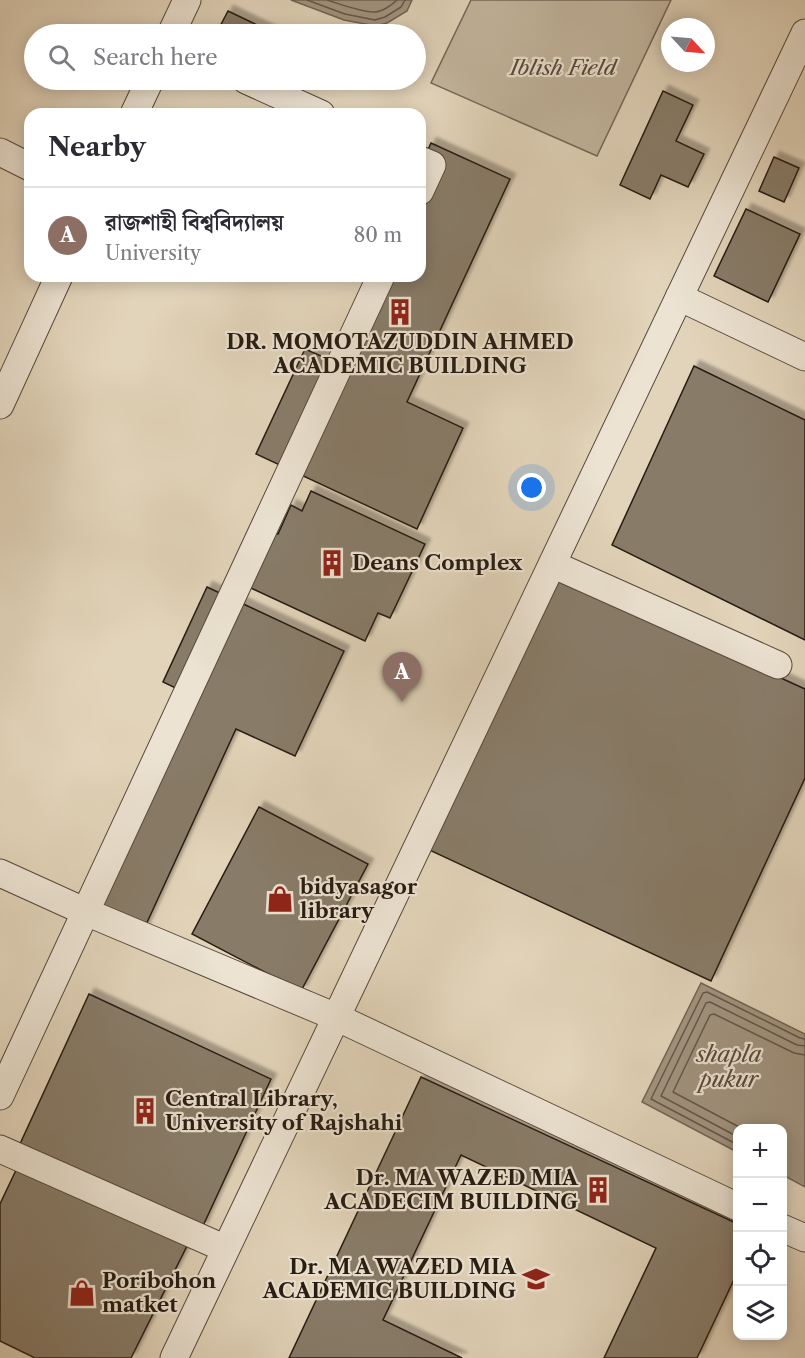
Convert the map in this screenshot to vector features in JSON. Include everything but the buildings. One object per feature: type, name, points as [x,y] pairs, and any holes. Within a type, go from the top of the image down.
[{"type":"street","points":[[176,24],[187,0]]},
{"type":"street","points":[[174,1358],[805,33]]},
{"type":"street","points":[[137,108],[145,90]]},
{"type":"street","points":[[268,90],[308,108]]},
{"type":"street","points":[[0,152],[24,164]]},
{"type":"street","points":[[426,162],[432,165],[426,178]]},
{"type":"street","points":[[0,405],[56,282]]},
{"type":"street","points":[[0,1096],[378,282]]},
{"type":"street","points":[[679,297],[805,357]]},
{"type":"street","points":[[552,564],[777,665]]},
{"type":"street","points":[[0,873],[86,912],[336,1017],[733,1205]]},
{"type":"street","points":[[0,1149],[226,1249]]},
{"type":"street","points":[[787,1230],[805,1239]]},
{"type":"green space","name":"Iblish Field","points":[[471,0],[671,0],[597,156],[431,83]]},
{"type":"water","points":[[291,0],[412,0],[407,11],[387,23],[365,24],[344,20]]},
{"type":"water","name":"shapla pukur","points":[[701,983],[805,1034],[805,1187],[787,1177],[787,1124],[733,1124],[733,1150],[642,1102]]},
{"type":"place","name":"DR. MOMOTAZUDDIN AHMED ACADEMIC BUILDING","points":[[400,312]]},
{"type":"place","name":"Deans Complex","points":[[332,563]]},
{"type":"place","name":"রাজশাহী বিশ্ববিদ্যালয়","points":[[402,702]]},
{"type":"place","name":"bidyasagor library","points":[[280,899]]},
{"type":"place","name":"Central Library, University of Rajshahi","points":[[145,1111]]},
{"type":"place","name":"Dr. MA WAZED MIA ACADECIM BUILDING","points":[[598,1190]]},
{"type":"place","name":"Dr. M A WAZED MIA ACADEMIC BUILDING","points":[[536,1279]]},
{"type":"place","name":"Poribohon matket","points":[[82,1293]]}]
